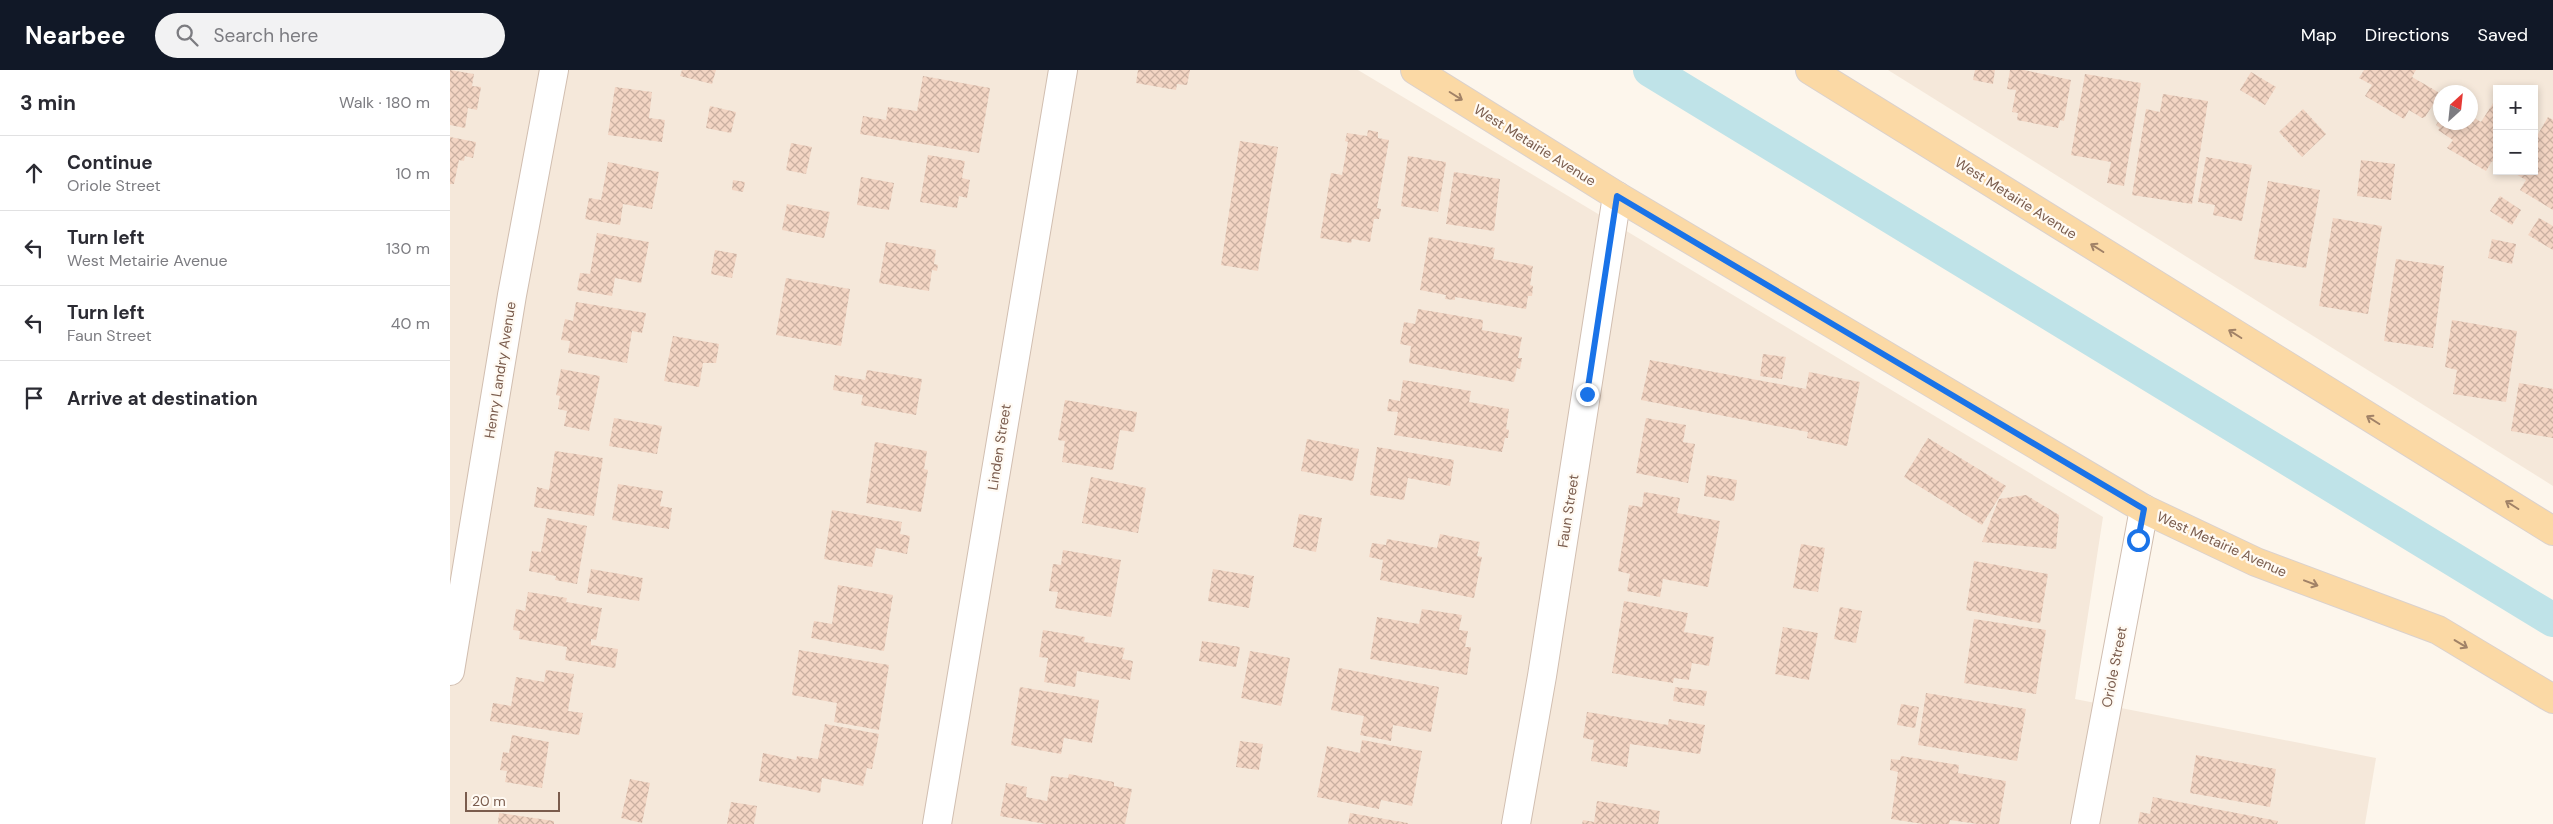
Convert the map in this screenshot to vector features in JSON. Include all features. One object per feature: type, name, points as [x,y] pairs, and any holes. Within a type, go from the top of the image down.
[{"type":"main road","name":"West Metairie Avenue","points":[[1415,70],[1617,196],[2144,509],[2256,562],[2438,630],[2553,699]]},
{"type":"main road","name":"West Metairie Avenue","points":[[1810,70],[2553,531]]},
{"type":"street","name":"Henry Landry Avenue","points":[[450,671],[512,295],[554,70]]},
{"type":"street","name":"Linden Street","points":[[936,824],[1063,70]]},
{"type":"street","name":"Faun Street","points":[[1516,824],[1544,666],[1617,196]]},
{"type":"street","name":"Oriole Street","points":[[2085,824],[2144,509]]},
{"type":"shaded area","points":[[450,70],[1358,70],[2103,517],[2075,699],[2376,758],[2365,824],[450,824]]},
{"type":"shaded area","points":[[1888,70],[2553,70],[2553,486]]},
{"type":"building","points":[[450,70],[474,74],[472,86],[481,87],[477,110],[468,108],[465,128],[450,125]]},
{"type":"building","points":[[682,70],[716,70],[712,84],[680,76]]},
{"type":"building","points":[[1138,70],[1190,70],[1187,85],[1177,84],[1176,90],[1136,83]]},
{"type":"building","points":[[1975,70],[1995,70],[1993,84],[1973,80]]},
{"type":"building","points":[[2010,70],[2024,70],[2071,80],[2064,121],[2060,120],[2058,128],[2017,120],[2018,113],[2012,112],[2016,90],[2007,89]]},
{"type":"building","points":[[2364,70],[2416,70],[2412,77],[2433,89],[2433,105],[2425,117],[2422,118],[2409,110],[2404,119],[2365,96],[2372,85],[2359,78]]},
{"type":"building","points":[[2251,72],[2276,87],[2265,105],[2240,90]]},
{"type":"building","points":[[2085,74],[2141,83],[2124,186],[2107,183],[2111,162],[2071,155]]},
{"type":"building","points":[[923,76],[990,88],[979,153],[860,134],[863,116],[886,120],[888,107],[917,111]]},
{"type":"building","points":[[615,87],[652,92],[649,118],[665,120],[662,142],[608,135]]},
{"type":"building","points":[[2163,94],[2208,101],[2192,204],[2132,195],[2146,109],[2160,112]]},
{"type":"building","points":[[2493,103],[2493,162],[2486,171],[2447,148],[2453,140],[2438,130],[2478,130],[2478,120],[2481,122]]},
{"type":"building","points":[[710,106],[736,112],[731,133],[706,128]]},
{"type":"building","points":[[2303,109],[2326,134],[2302,157],[2279,132]]},
{"type":"building","points":[[2548,117],[2553,120],[2553,210],[2520,190],[2526,180],[2517,175],[2538,175],[2538,134]]},
{"type":"building","points":[[1368,130],[1378,132],[1378,138],[1389,140],[1377,208],[1381,209],[1379,219],[1374,219],[1370,242],[1352,239],[1351,243],[1320,238],[1331,173],[1342,175],[1348,142],[1345,141],[1347,133],[1367,136]]},
{"type":"building","points":[[450,137],[476,142],[473,158],[465,156],[464,161],[459,160],[454,184],[450,184]]},
{"type":"building","points":[[1240,141],[1278,147],[1258,271],[1221,265]]},
{"type":"building","points":[[791,143],[812,147],[806,174],[786,170]]},
{"type":"building","points":[[928,155],[965,161],[962,178],[970,180],[967,198],[959,196],[957,208],[920,202]]},
{"type":"building","points":[[1408,156],[1446,162],[1438,212],[1401,206]]},
{"type":"building","points":[[2206,157],[2252,165],[2242,221],[2213,215],[2215,205],[2198,202]]},
{"type":"building","points":[[2361,160],[2395,164],[2391,200],[2357,196]]},
{"type":"building","points":[[608,162],[659,172],[652,209],[623,204],[620,225],[585,219],[589,198],[601,200]]},
{"type":"building","points":[[1454,172],[1500,179],[1494,231],[1446,224]]},
{"type":"building","points":[[861,177],[894,183],[889,210],[857,205]]},
{"type":"building","points":[[733,180],[745,182],[743,192],[732,190]]},
{"type":"building","points":[[2268,181],[2320,190],[2306,268],[2254,259]]},
{"type":"building","points":[[2500,196],[2521,210],[2512,225],[2490,211]]},
{"type":"building","points":[[787,204],[830,212],[824,238],[782,230]]},
{"type":"building","points":[[2333,218],[2382,226],[2368,314],[2319,306]]},
{"type":"building","points":[[2539,218],[2553,226],[2553,250],[2528,235]]},
{"type":"building","points":[[597,233],[649,242],[641,283],[615,278],[612,296],[577,290],[580,273],[590,274]]},
{"type":"building","points":[[1429,237],[1495,248],[1493,259],[1533,266],[1530,285],[1533,286],[1532,296],[1528,296],[1526,309],[1455,297],[1455,300],[1445,299],[1446,295],[1420,290]]},
{"type":"building","points":[[2492,239],[2516,244],[2512,264],[2488,258]]},
{"type":"building","points":[[886,242],[936,250],[934,264],[938,265],[937,271],[932,270],[929,291],[879,283]]},
{"type":"building","points":[[715,250],[737,254],[732,278],[711,274]]},
{"type":"building","points":[[2396,259],[2444,266],[2433,348],[2384,341]]},
{"type":"building","points":[[786,278],[850,289],[841,346],[776,335]]},
{"type":"building","points":[[576,302],[646,313],[642,333],[632,331],[627,363],[568,353],[570,341],[561,340],[565,319],[573,321]]},
{"type":"building","points":[[1418,309],[1483,320],[1482,330],[1522,337],[1518,358],[1522,358],[1520,369],[1517,368],[1514,382],[1409,363],[1411,346],[1400,344],[1404,322],[1415,324]]},
{"type":"building","points":[[2452,320],[2517,331],[2506,402],[2453,394],[2457,370],[2445,367]]},
{"type":"building","points":[[673,336],[719,344],[716,363],[703,363],[699,387],[664,381]]},
{"type":"building","points":[[1763,354],[1786,357],[1782,379],[1760,376]]},
{"type":"building","points":[[1650,360],[1806,389],[1809,372],[1860,382],[1847,446],[1807,438],[1808,432],[1641,400]]},
{"type":"building","points":[[561,369],[600,376],[589,431],[564,426],[567,411],[558,409],[560,396],[556,395]]},
{"type":"building","points":[[867,370],[922,379],[916,415],[861,405],[863,395],[833,390],[835,375],[865,380]]},
{"type":"building","points":[[1403,380],[1471,391],[1469,402],[1509,409],[1506,429],[1509,430],[1508,438],[1505,438],[1502,452],[1394,435],[1398,412],[1387,411],[1389,399],[1400,401]]},
{"type":"building","points":[[2519,383],[2553,389],[2553,438],[2511,431]]},
{"type":"building","points":[[1065,400],[1137,412],[1134,432],[1120,430],[1113,470],[1062,462],[1065,441],[1058,440]]},
{"type":"building","points":[[614,418],[662,426],[657,454],[609,446]]},
{"type":"building","points":[[1646,418],[1686,425],[1683,442],[1695,444],[1688,483],[1636,473]]},
{"type":"building","points":[[1928,438],[2006,486],[1982,525],[1904,477]]},
{"type":"building","points":[[1307,439],[1359,449],[1353,481],[1301,471]]},
{"type":"building","points":[[875,442],[927,451],[924,469],[928,470],[921,512],[866,503]]},
{"type":"building","points":[[1377,447],[1454,460],[1450,486],[1408,478],[1404,500],[1370,495]]},
{"type":"building","points":[[555,451],[603,458],[594,516],[534,507],[537,487],[549,490]]},
{"type":"building","points":[[1707,475],[1737,480],[1734,501],[1704,496]]},
{"type":"building","points":[[1091,477],[1146,488],[1138,533],[1082,523]]},
{"type":"building","points":[[618,484],[663,491],[660,506],[672,508],[669,529],[612,520]]},
{"type":"building","points":[[1644,492],[1680,498],[1677,513],[1720,521],[1708,587],[1663,579],[1660,597],[1627,591],[1630,574],[1618,571],[1629,505],[1642,507]]},
{"type":"building","points":[[2026,495],[2059,515],[2056,549],[1982,542],[1999,499]]},
{"type":"building","points":[[832,510],[902,522],[900,534],[910,536],[907,554],[876,548],[872,567],[824,559]]},
{"type":"building","points":[[1299,514],[1322,518],[1316,552],[1293,547]]},
{"type":"building","points":[[547,518],[587,526],[577,584],[555,580],[556,576],[529,571],[532,551],[541,552]]},
{"type":"building","points":[[1440,534],[1480,542],[1477,556],[1482,557],[1474,598],[1380,580],[1383,560],[1369,557],[1372,543],[1386,545],[1387,539],[1437,548]]},
{"type":"building","points":[[1801,544],[1825,548],[1818,592],[1793,588]]},
{"type":"building","points":[[1063,550],[1121,560],[1111,617],[1055,608],[1058,592],[1049,591],[1053,564],[1061,565]]},
{"type":"building","points":[[1974,561],[2048,574],[2040,623],[1966,610]]},
{"type":"building","points":[[591,569],[643,578],[639,601],[587,593]]},
{"type":"building","points":[[1213,569],[1254,576],[1249,608],[1208,601]]},
{"type":"building","points":[[838,585],[893,595],[884,651],[811,638],[814,621],[832,624]]},
{"type":"building","points":[[528,592],[567,598],[566,602],[602,608],[596,640],[591,639],[591,645],[618,649],[615,668],[565,660],[567,647],[519,639],[520,631],[513,630],[516,609],[525,611]]},
{"type":"building","points":[[1624,601],[1688,613],[1684,632],[1714,637],[1709,666],[1692,663],[1689,680],[1674,678],[1673,683],[1612,673]]},
{"type":"building","points":[[1840,607],[1862,611],[1856,643],[1834,639]]},
{"type":"building","points":[[1422,609],[1462,615],[1459,630],[1468,631],[1465,647],[1471,647],[1467,675],[1370,659],[1377,617],[1419,624]]},
{"type":"building","points":[[1974,619],[2046,630],[2036,694],[1964,683]]},
{"type":"building","points":[[1783,627],[1818,633],[1809,680],[1775,674]]},
{"type":"building","points":[[1043,630],[1085,637],[1084,642],[1125,648],[1122,659],[1133,661],[1130,680],[1077,671],[1075,687],[1044,682],[1048,658],[1039,657]]},
{"type":"building","points":[[1202,641],[1240,647],[1236,667],[1199,661]]},
{"type":"building","points":[[799,650],[889,665],[879,730],[834,722],[837,703],[792,695]]},
{"type":"building","points":[[1250,651],[1290,658],[1281,706],[1241,698]]},
{"type":"building","points":[[1339,668],[1439,687],[1431,732],[1393,725],[1391,741],[1360,735],[1364,716],[1331,710]]},
{"type":"building","points":[[546,670],[574,674],[568,711],[583,713],[579,735],[490,721],[493,703],[511,706],[516,677],[544,682]]},
{"type":"building","points":[[1020,687],[1099,700],[1092,743],[1064,738],[1061,754],[1011,745]]},
{"type":"building","points":[[1675,687],[1707,691],[1704,706],[1673,701]]},
{"type":"building","points":[[1926,693],[2026,709],[2017,761],[1918,745]]},
{"type":"building","points":[[1901,704],[1919,707],[1915,728],[1897,725]]},
{"type":"building","points":[[1587,712],[1668,725],[1669,719],[1705,725],[1700,754],[1630,744],[1627,767],[1591,761],[1594,740],[1583,738]]},
{"type":"building","points":[[825,724],[879,734],[872,769],[867,768],[863,786],[822,778],[820,793],[759,781],[763,753],[796,760],[797,756],[818,759]]},
{"type":"building","points":[[512,735],[549,742],[542,788],[505,782],[507,771],[500,770],[503,752],[509,753]]},
{"type":"building","points":[[1362,740],[1422,751],[1412,806],[1381,800],[1379,809],[1317,797],[1327,746],[1360,753]]},
{"type":"building","points":[[1240,741],[1263,744],[1259,770],[1236,767]]},
{"type":"building","points":[[2196,755],[2276,769],[2270,807],[2190,793]]},
{"type":"building","points":[[1901,756],[1959,765],[1958,773],[2006,781],[1999,824],[1978,824],[1950,820],[1949,824],[1923,824],[1891,819],[1898,772],[1890,770],[1891,759],[1900,760]]},
{"type":"building","points":[[1069,774],[1114,782],[1114,786],[1132,789],[1125,824],[1046,824],[1000,816],[1006,783],[1027,787],[1026,797],[1047,801],[1051,776],[1068,778]]},
{"type":"building","points":[[630,779],[650,783],[642,823],[621,818]]},
{"type":"building","points":[[2153,797],[2278,821],[2277,824],[2138,824],[2140,812],[2150,814]]},
{"type":"building","points":[[1597,801],[1660,811],[1658,824],[1582,824],[1583,820],[1594,822]]},
{"type":"building","points":[[731,802],[757,806],[754,824],[727,824]]},
{"type":"building","points":[[499,813],[554,821],[554,824],[498,824]]},
{"type":"building","points":[[1350,813],[1408,823],[1408,824],[1348,824]]},
{"type":"waterway","points":[[1650,70],[2553,620]]},
{"type":"route","points":[[1587,394],[1617,196],[2144,509],[2138,540]]}]
